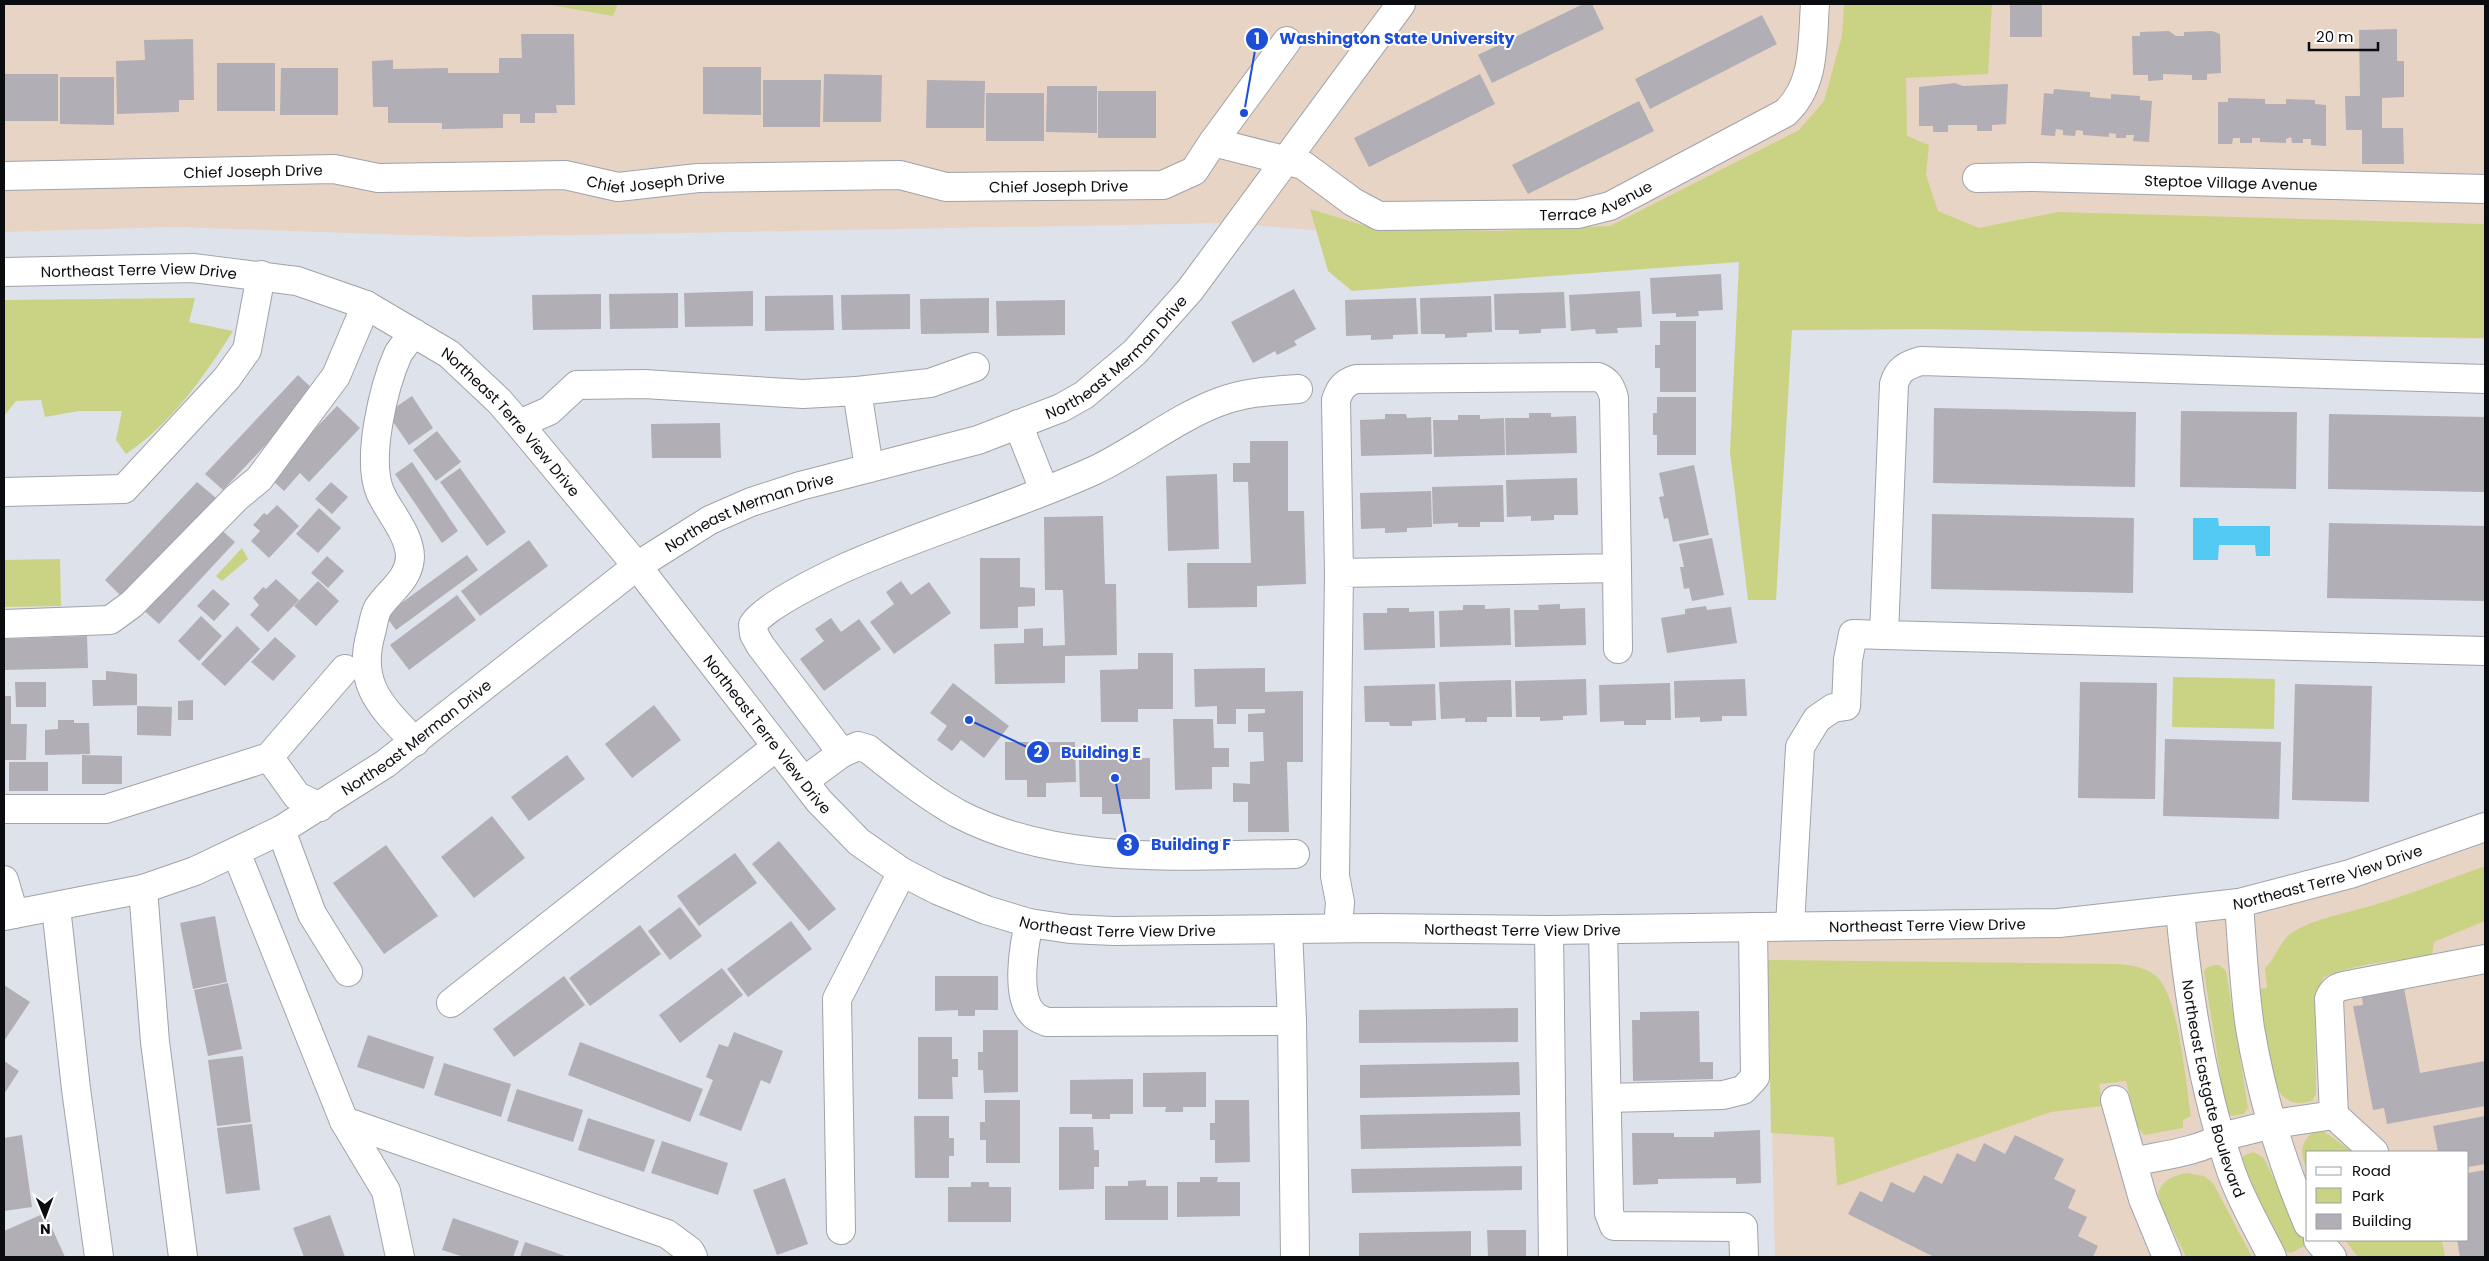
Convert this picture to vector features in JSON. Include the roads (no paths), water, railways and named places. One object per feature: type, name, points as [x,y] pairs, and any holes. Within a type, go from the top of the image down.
[{"type":"street","name":"Northeast Merman Drive","points":[[9,915],[143,889],[195,871],[281,830],[320,807],[415,742],[637,566],[710,520],[800,486],[978,440],[1061,408],[1084,395],[1136,352],[1190,290],[1401,4]]},
{"type":"street","name":"Terrace Avenue","points":[[1286,161],[1303,165],[1352,202],[1380,216],[1578,214],[1610,206],[1772,122],[1797,103],[1808,77],[1815,4]]},
{"type":"street","name":"Chief Joseph Drive","points":[[4,176],[334,169],[378,178],[565,175],[618,187],[698,178],[900,174],[946,187],[1163,185],[1194,171],[1213,142],[1287,42]]},
{"type":"street","points":[[1213,142],[1286,161]]},
{"type":"street","name":"Steptoe Village Avenue","points":[[1977,178],[2032,177],[2485,189]]},
{"type":"street","name":"Northeast Terre View Drive","points":[[4,272],[193,268],[297,281],[366,305],[449,354],[499,401],[519,424],[637,566],[819,801],[859,842],[902,872],[964,902],[1029,923],[1070,929],[1114,931],[1338,928],[1549,930],[2059,923],[2239,903],[2350,874],[2428,848],[2485,826]]},
{"type":"street","points":[[4,492],[124,489],[227,378],[247,350],[261,275]]},
{"type":"street","points":[[4,624],[110,620],[132,604],[236,498],[259,479],[336,376],[366,305]]},
{"type":"street","points":[[414,333],[399,353],[381,404],[376,432],[376,463],[380,491],[400,524],[410,557],[403,579],[378,609],[367,645],[368,683],[382,707],[415,742]]},
{"type":"street","points":[[1884,635],[1894,384],[1896,375],[1910,364],[1921,361],[2485,379]]},
{"type":"street","points":[[519,424],[549,411],[577,385],[644,384],[803,394],[857,391],[930,383],[975,367]]},
{"type":"street","points":[[1338,928],[1340,902],[1335,876],[1339,573],[1336,400],[1339,389],[1356,379],[1598,377],[1605,380],[1614,398],[1618,648]]},
{"type":"street","points":[[842,753],[760,645],[753,631],[753,625],[758,618],[819,580],[889,548],[976,518],[1094,470],[1188,416],[1220,401],[1258,392],[1298,389]]},
{"type":"street","points":[[857,391],[869,468]]},
{"type":"street","points":[[1018,424],[1044,490]]},
{"type":"street","points":[[1339,573],[1617,568]]},
{"type":"street","points":[[1790,926],[1800,747],[1817,719],[1833,708],[1846,706],[1848,660],[1853,634],[2485,651]]},
{"type":"street","points":[[4,809],[106,809],[269,757],[345,669]]},
{"type":"street","points":[[804,781],[842,753],[853,747],[862,746],[922,792],[958,813],[1000,831],[1048,846],[1128,854],[1295,854]]},
{"type":"street","points":[[451,1003],[776,747]]},
{"type":"street","points":[[269,757],[297,796],[320,807]]},
{"type":"street","points":[[281,830],[312,914],[348,972]]},
{"type":"street","points":[[236,852],[344,1121],[386,1191],[400,1257]]},
{"type":"street","points":[[841,1230],[837,999],[902,872]]},
{"type":"street","points":[[4,880],[9,915]]},
{"type":"street","points":[[143,889],[155,1042],[183,1257]]},
{"type":"street","points":[[2239,903],[2250,1028],[2288,1178],[2306,1219]]},
{"type":"street","points":[[56,907],[76,1089],[99,1257]]},
{"type":"street","name":"Northeast Eastgate Boulevard","points":[[2180,911],[2185,960],[2203,1057],[2221,1137],[2230,1170],[2272,1257]]},
{"type":"street","points":[[1029,923],[1022,952],[1025,1001],[1033,1014],[1047,1022],[1292,1022]]},
{"type":"street","points":[[1607,1098],[1723,1095],[1743,1090],[1755,1077],[1753,927]]},
{"type":"street","points":[[1288,929],[1292,1022],[1295,1257]]},
{"type":"street","points":[[1603,929],[1609,1213],[1614,1226],[1743,1226],[1744,1257]]},
{"type":"street","points":[[1549,930],[1553,1257]]},
{"type":"street","points":[[2373,1151],[2334,1115],[2329,999],[2332,991],[2348,985],[2485,958]]},
{"type":"street","points":[[2115,1100],[2143,1199],[2167,1257]]},
{"type":"street","points":[[2133,1162],[2172,1154],[2221,1137],[2273,1124],[2334,1115]]},
{"type":"street","points":[[344,1121],[667,1234],[690,1251],[693,1257]]},
{"type":"water","points":[[2193,518],[2218,518],[2219,526],[2270,526],[2270,556],[2256,556],[2255,545],[2219,545],[2218,560],[2193,560]]},
{"type":"place","name":"Washington State University","points":[[1244,113]]},
{"type":"place","name":"Building E","points":[[969,720]]},
{"type":"place","name":"Building F","points":[[1115,778]]}]
